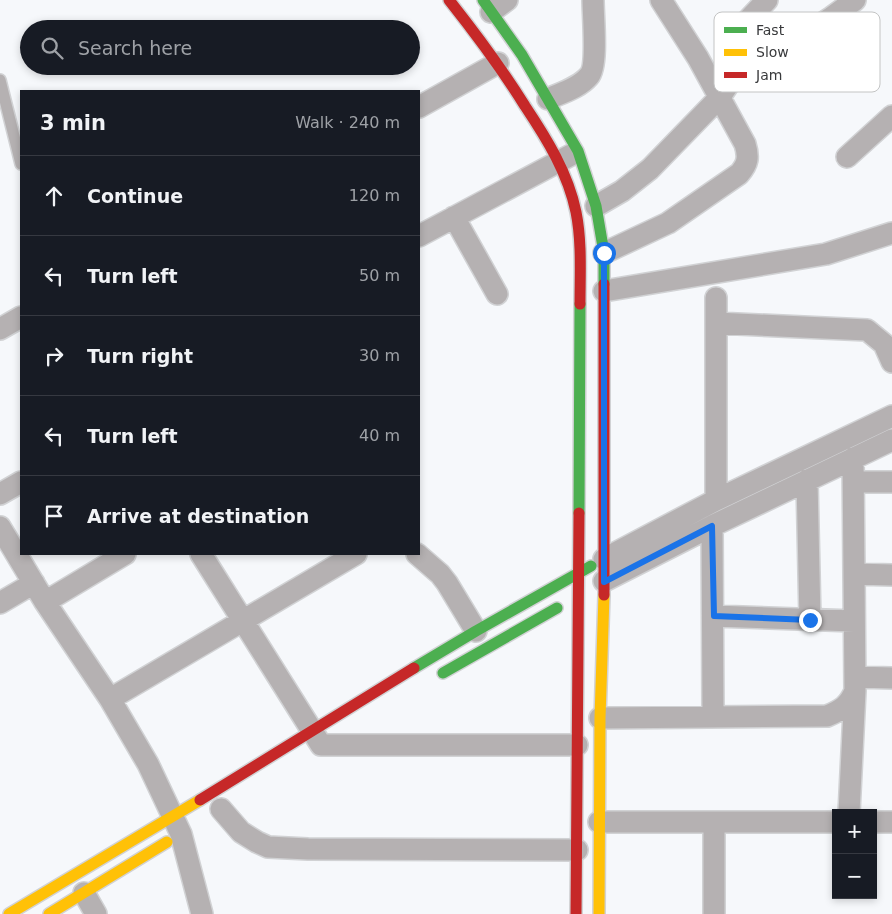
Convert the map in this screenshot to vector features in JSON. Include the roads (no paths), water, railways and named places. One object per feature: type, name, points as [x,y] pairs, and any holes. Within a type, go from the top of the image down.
[{"type":"street","points":[[449,0],[498,63],[537,124],[559,161],[576,212],[579,242],[580,299],[576,914]]},
{"type":"street","points":[[548,99],[579,84],[592,71],[594,60],[593,0]]},
{"type":"street","points":[[661,0],[714,86]]},
{"type":"street","points":[[756,12],[767,0]]},
{"type":"street","points":[[837,12],[855,0]]},
{"type":"street","points":[[494,4],[578,151],[596,206],[604,253],[604,582],[600,718],[599,914]]},
{"type":"street","points":[[420,107],[498,63]]},
{"type":"street","points":[[604,253],[668,223],[745,168],[748,153],[745,144],[717,92]]},
{"type":"street","points":[[596,206],[622,191],[650,169],[723,92]]},
{"type":"street","points":[[847,156],[892,116]]},
{"type":"street","points":[[420,235],[578,151]]},
{"type":"street","points":[[454,217],[497,294]]},
{"type":"street","points":[[604,291],[826,254],[892,233]]},
{"type":"street","points":[[716,298],[716,500]]},
{"type":"street","points":[[0,329],[20,318]]},
{"type":"street","points":[[716,324],[866,330],[884,344],[892,362]]},
{"type":"street","points":[[49,914],[181,827],[314,743],[476,632],[604,559],[716,500],[892,416]]},
{"type":"street","points":[[432,679],[604,582],[712,526],[892,440]]},
{"type":"street","points":[[849,809],[856,684],[854,482],[852,458]]},
{"type":"street","points":[[807,480],[810,620]]},
{"type":"street","points":[[854,482],[892,482]]},
{"type":"street","points":[[0,494],[20,483]]},
{"type":"street","points":[[712,526],[714,616],[713,717]]},
{"type":"street","points":[[0,527],[45,602],[110,699],[148,764],[181,827],[202,914]]},
{"type":"street","points":[[45,602],[123,555]]},
{"type":"street","points":[[201,555],[243,621],[314,743]]},
{"type":"street","points":[[110,699],[354,555]]},
{"type":"street","points":[[417,555],[448,583],[476,632]]},
{"type":"street","points":[[855,574],[892,575]]},
{"type":"street","points":[[0,603],[34,583]]},
{"type":"street","points":[[714,616],[854,622]]},
{"type":"street","points":[[856,684],[892,678]]},
{"type":"street","points":[[600,718],[828,716],[841,711],[850,701],[856,684]]},
{"type":"street","points":[[314,743],[343,732]]},
{"type":"street","points":[[314,743],[577,745]]},
{"type":"street","points":[[221,809],[241,832],[268,847],[308,849],[577,850]]},
{"type":"street","points":[[599,822],[832,822]]},
{"type":"street","points":[[714,822],[714,914]]},
{"type":"street","points":[[877,822],[892,822]]},
{"type":"street","points":[[9,914],[181,827]]},
{"type":"street","points":[[84,892],[96,914]]},
{"type":"lane","points":[[0,80],[20,160]]}]
